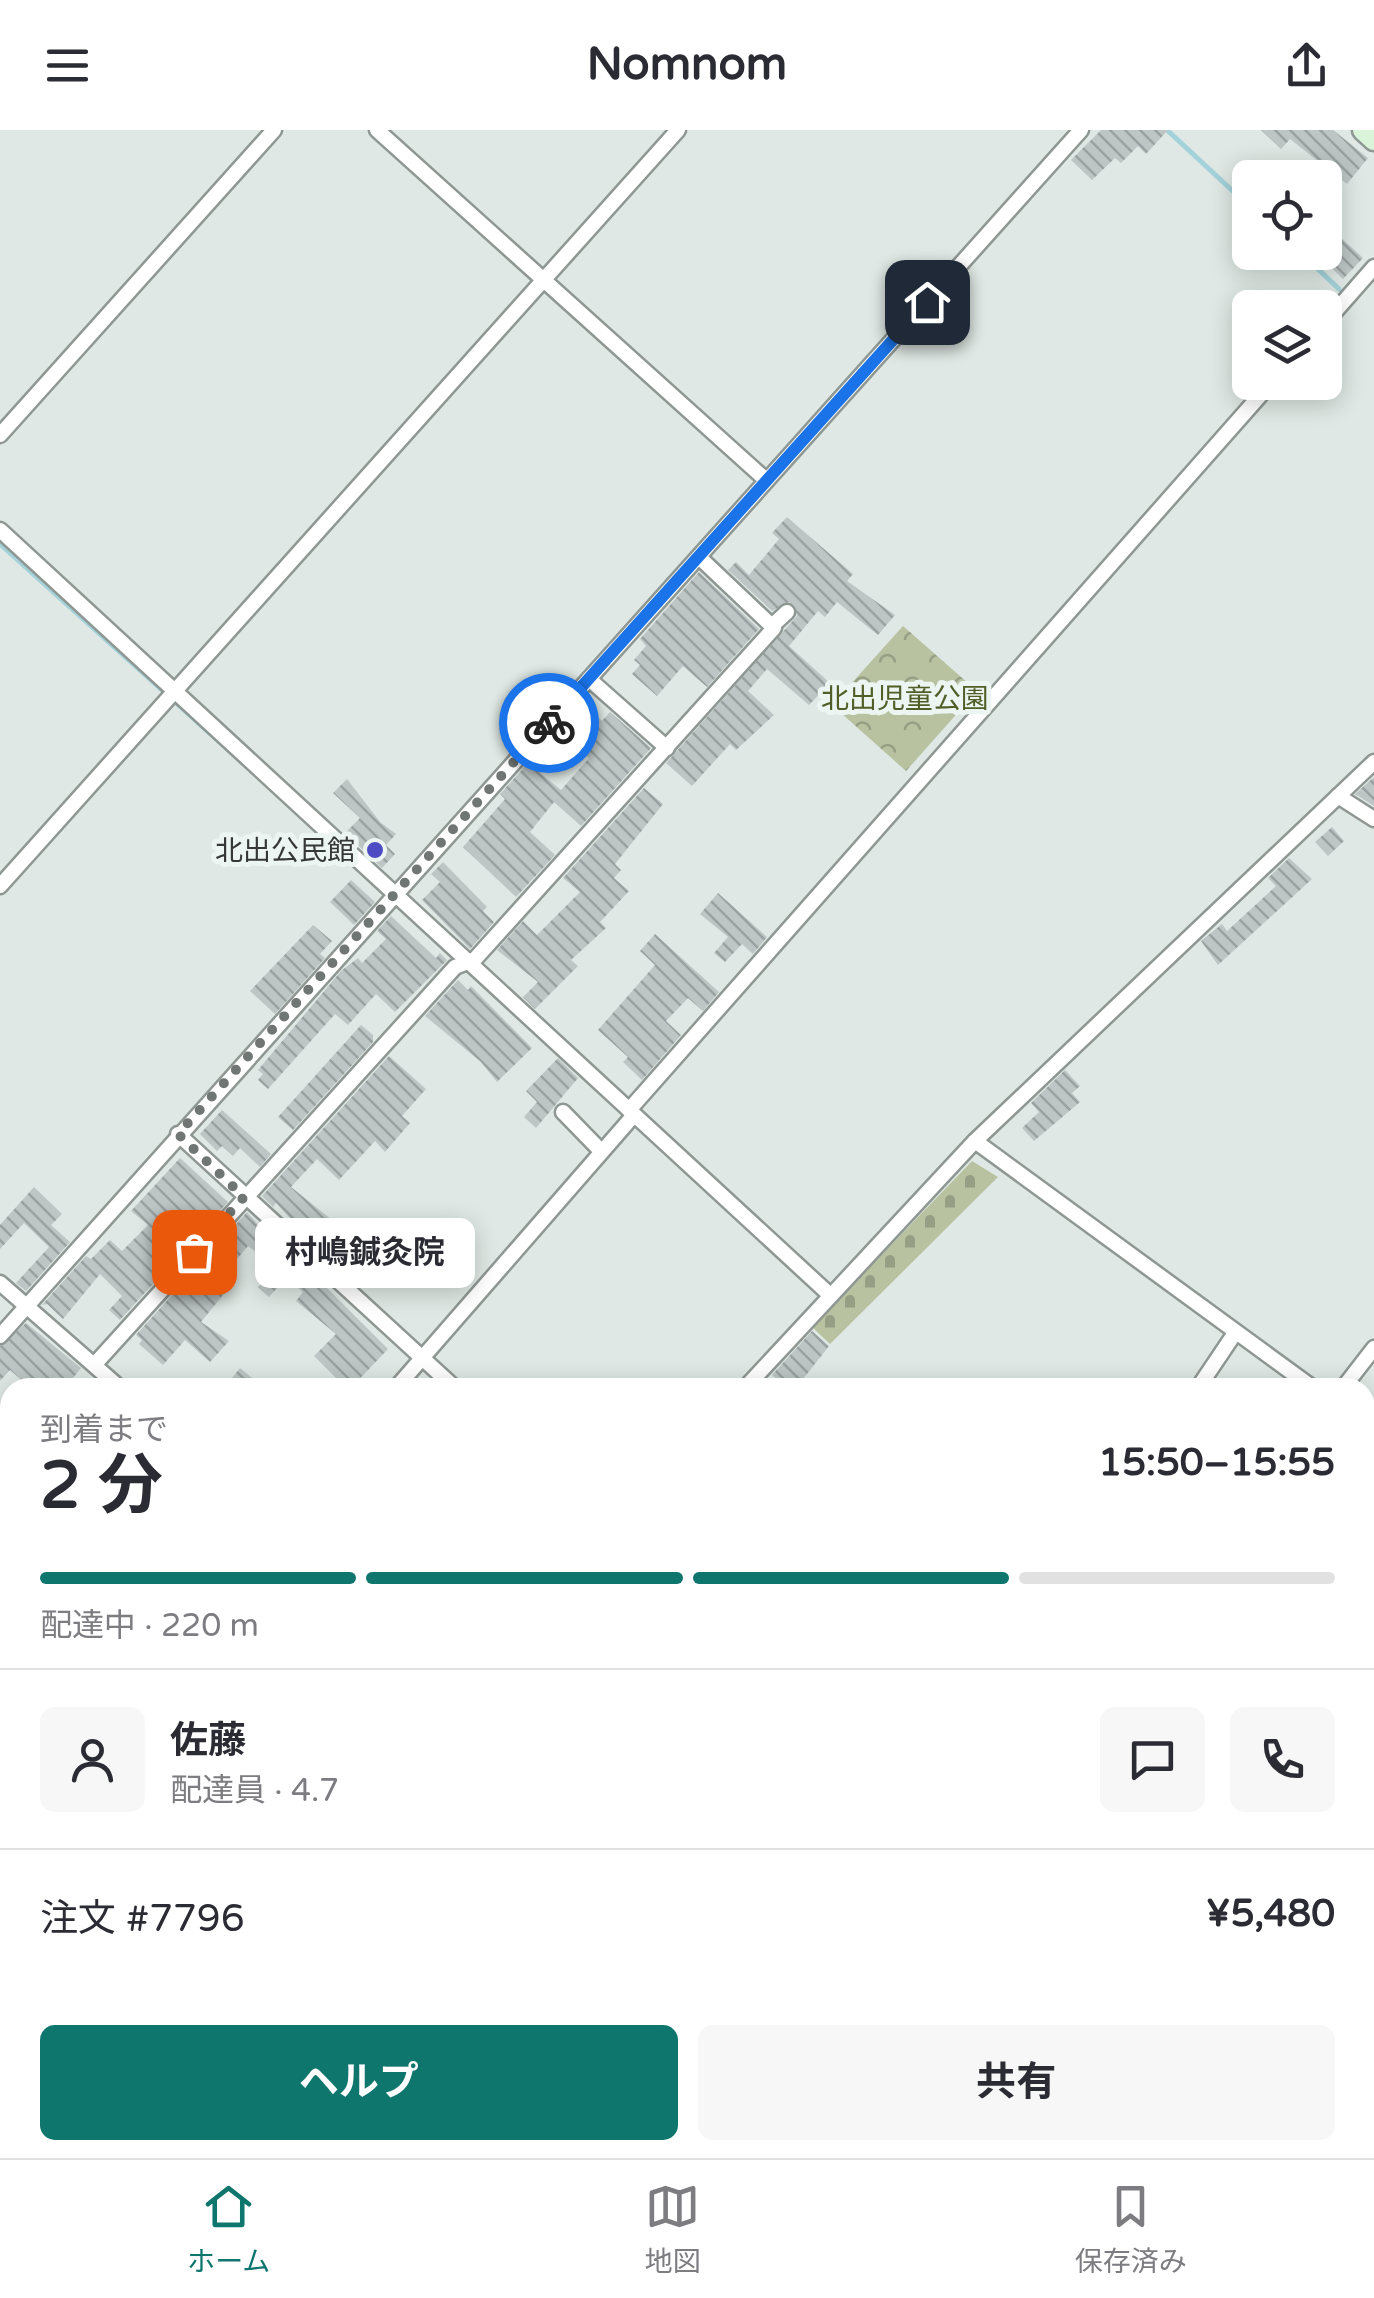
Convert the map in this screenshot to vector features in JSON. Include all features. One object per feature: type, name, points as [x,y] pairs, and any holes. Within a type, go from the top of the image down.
[{"type":"main road","points":[[1363,130],[1374,140]]},
{"type":"street","points":[[0,435],[274,130]]},
{"type":"street","points":[[377,130],[766,480]]},
{"type":"street","points":[[0,886],[678,130]]},
{"type":"street","points":[[0,1336],[1081,130]]},
{"type":"street","points":[[1342,304],[1374,267]]},
{"type":"street","points":[[404,1378],[631,1112],[1256,400]]},
{"type":"street","points":[[0,530],[170,693],[461,950],[467,962],[830,1295]]},
{"type":"street","points":[[698,557],[774,624]]},
{"type":"street","points":[[94,1364],[455,967],[475,959],[787,612]]},
{"type":"street","points":[[589,678],[667,748]]},
{"type":"street","points":[[754,1378],[975,1141],[1374,762]]},
{"type":"street","points":[[1338,796],[1374,819]]},
{"type":"street","points":[[562,1112],[601,1151]]},
{"type":"street","points":[[178,1134],[445,1378]]},
{"type":"street","points":[[975,1141],[1299,1378]]},
{"type":"street","points":[[0,1282],[109,1378]]},
{"type":"street","points":[[1205,1378],[1235,1333]]},
{"type":"street","points":[[1351,1378],[1374,1348]]},
{"type":"green space","name":"北出児童公園","points":[[903,626],[977,691],[906,771],[832,705]]},
{"type":"green space","points":[[972,1161],[998,1177],[830,1344],[812,1327]]},
{"type":"building","points":[[1101,130],[1168,130],[1146,154],[1138,146],[1121,163],[1115,158],[1092,180],[1071,160]]},
{"type":"building","points":[[1261,130],[1333,130],[1368,158],[1347,184],[1342,180],[1342,160],[1317,160],[1290,139],[1281,149]]},
{"type":"building","points":[[1342,239],[1363,258],[1343,279],[1334,270],[1342,270]]},
{"type":"building","points":[[787,517],[853,574],[847,581],[895,615],[878,635],[837,602],[825,617],[818,611],[789,646],[830,683],[809,705],[767,669],[748,691],[774,715],[736,750],[730,744],[692,786],[666,763],[797,616],[795,606],[789,602],[772,611],[728,570],[736,562],[749,575],[779,539],[772,533]]},
{"type":"building","points":[[699,572],[759,629],[707,687],[683,666],[657,696],[632,674],[640,665],[634,660],[646,646],[640,639]]},
{"type":"building","points":[[588,708],[602,721],[610,712],[651,748],[581,826],[554,802],[530,832],[555,855],[516,897],[463,847],[505,799],[500,794],[528,763],[561,790],[589,758],[564,735]]},
{"type":"building","points":[[1374,777],[1374,806],[1355,794]]},
{"type":"building","points":[[347,779],[380,822],[396,834],[386,845],[395,854],[382,868],[345,833],[360,818],[333,793]]},
{"type":"building","points":[[644,788],[663,804],[615,864],[621,870],[614,878],[629,891],[600,922],[606,928],[571,960],[578,966],[535,1009],[523,997],[538,982],[497,950],[523,921],[537,935],[580,892],[563,878]]},
{"type":"building","points":[[1332,827],[1344,841],[1328,856],[1315,842]]},
{"type":"building","points":[[1289,858],[1312,879],[1218,965],[1201,941],[1222,924],[1227,931],[1276,886],[1268,878]]},
{"type":"building","points":[[443,862],[487,907],[483,911],[494,922],[470,949],[422,900],[440,882],[431,874]]},
{"type":"building","points":[[351,880],[375,902],[354,925],[330,902]]},
{"type":"building","points":[[718,893],[767,937],[753,954],[742,944],[725,962],[714,953],[728,937],[700,914]]},
{"type":"building","points":[[391,916],[436,958],[440,953],[447,960],[395,1012],[376,994],[348,1025],[335,1014],[268,1089],[258,1080],[263,1074],[258,1070],[341,971],[358,958],[362,963],[386,939],[377,931]]},
{"type":"building","points":[[313,925],[332,941],[320,954],[325,958],[275,1014],[250,991]]},
{"type":"building","points":[[655,934],[719,992],[703,1011],[688,998],[666,1021],[681,1035],[642,1080],[623,1062],[628,1057],[598,1030],[655,965],[640,951]]},
{"type":"building","points":[[458,980],[468,990],[471,986],[532,1048],[497,1082],[481,1062],[425,1016]]},
{"type":"building","points":[[361,1025],[373,1035],[373,1042],[293,1130],[278,1117]]},
{"type":"building","points":[[389,1056],[426,1089],[402,1116],[410,1123],[385,1152],[375,1141],[339,1180],[317,1159],[291,1187],[332,1220],[312,1242],[276,1203],[273,1207],[262,1196]]},
{"type":"building","points":[[558,1058],[578,1078],[536,1128],[524,1117],[537,1102],[526,1091]]},
{"type":"building","points":[[1065,1070],[1080,1086],[1072,1093],[1080,1102],[1034,1141],[1022,1128],[1039,1112],[1031,1103]]},
{"type":"building","points":[[222,1110],[271,1154],[260,1167],[240,1148],[233,1156],[222,1146],[217,1151],[200,1134]]},
{"type":"building","points":[[180,1158],[228,1202],[120,1320],[109,1310],[122,1296],[100,1274],[63,1319],[47,1304],[42,1305],[86,1256],[91,1259],[110,1240],[122,1251],[148,1225],[131,1211]]},
{"type":"building","points":[[34,1187],[62,1214],[51,1225],[70,1242],[26,1291],[16,1283],[49,1247],[24,1223],[0,1249],[0,1225]]},
{"type":"building","points":[[247,1212],[269,1237],[257,1253],[248,1246],[227,1271],[236,1279],[201,1322],[229,1341],[210,1362],[185,1340],[163,1365],[139,1344],[142,1340],[136,1335]]},
{"type":"building","points":[[292,1253],[388,1349],[360,1378],[336,1378],[314,1356],[336,1334],[296,1301],[303,1292],[286,1278],[269,1297],[258,1287]]},
{"type":"building","points":[[26,1323],[81,1368],[73,1378],[19,1378],[10,1370],[0,1378],[0,1346]]},
{"type":"building","points":[[812,1331],[829,1346],[804,1378],[772,1375]]},
{"type":"building","points":[[240,1368],[252,1378],[232,1378]]},
{"type":"waterway","points":[[1167,130],[1232,190]]},
{"type":"waterway","points":[[1319,270],[1339,289]]},
{"type":"waterway","points":[[0,544],[245,765]]},
{"type":"way so far","points":[[194,1252],[244,1197],[178,1134],[549,723]]},
{"type":"place","name":"北出公民館","points":[[375,850]]},
{"type":"place","name":"村嶋鍼灸院","points":[[194,1252]]},
{"type":"route","points":[[549,723],[927,302]]}]
